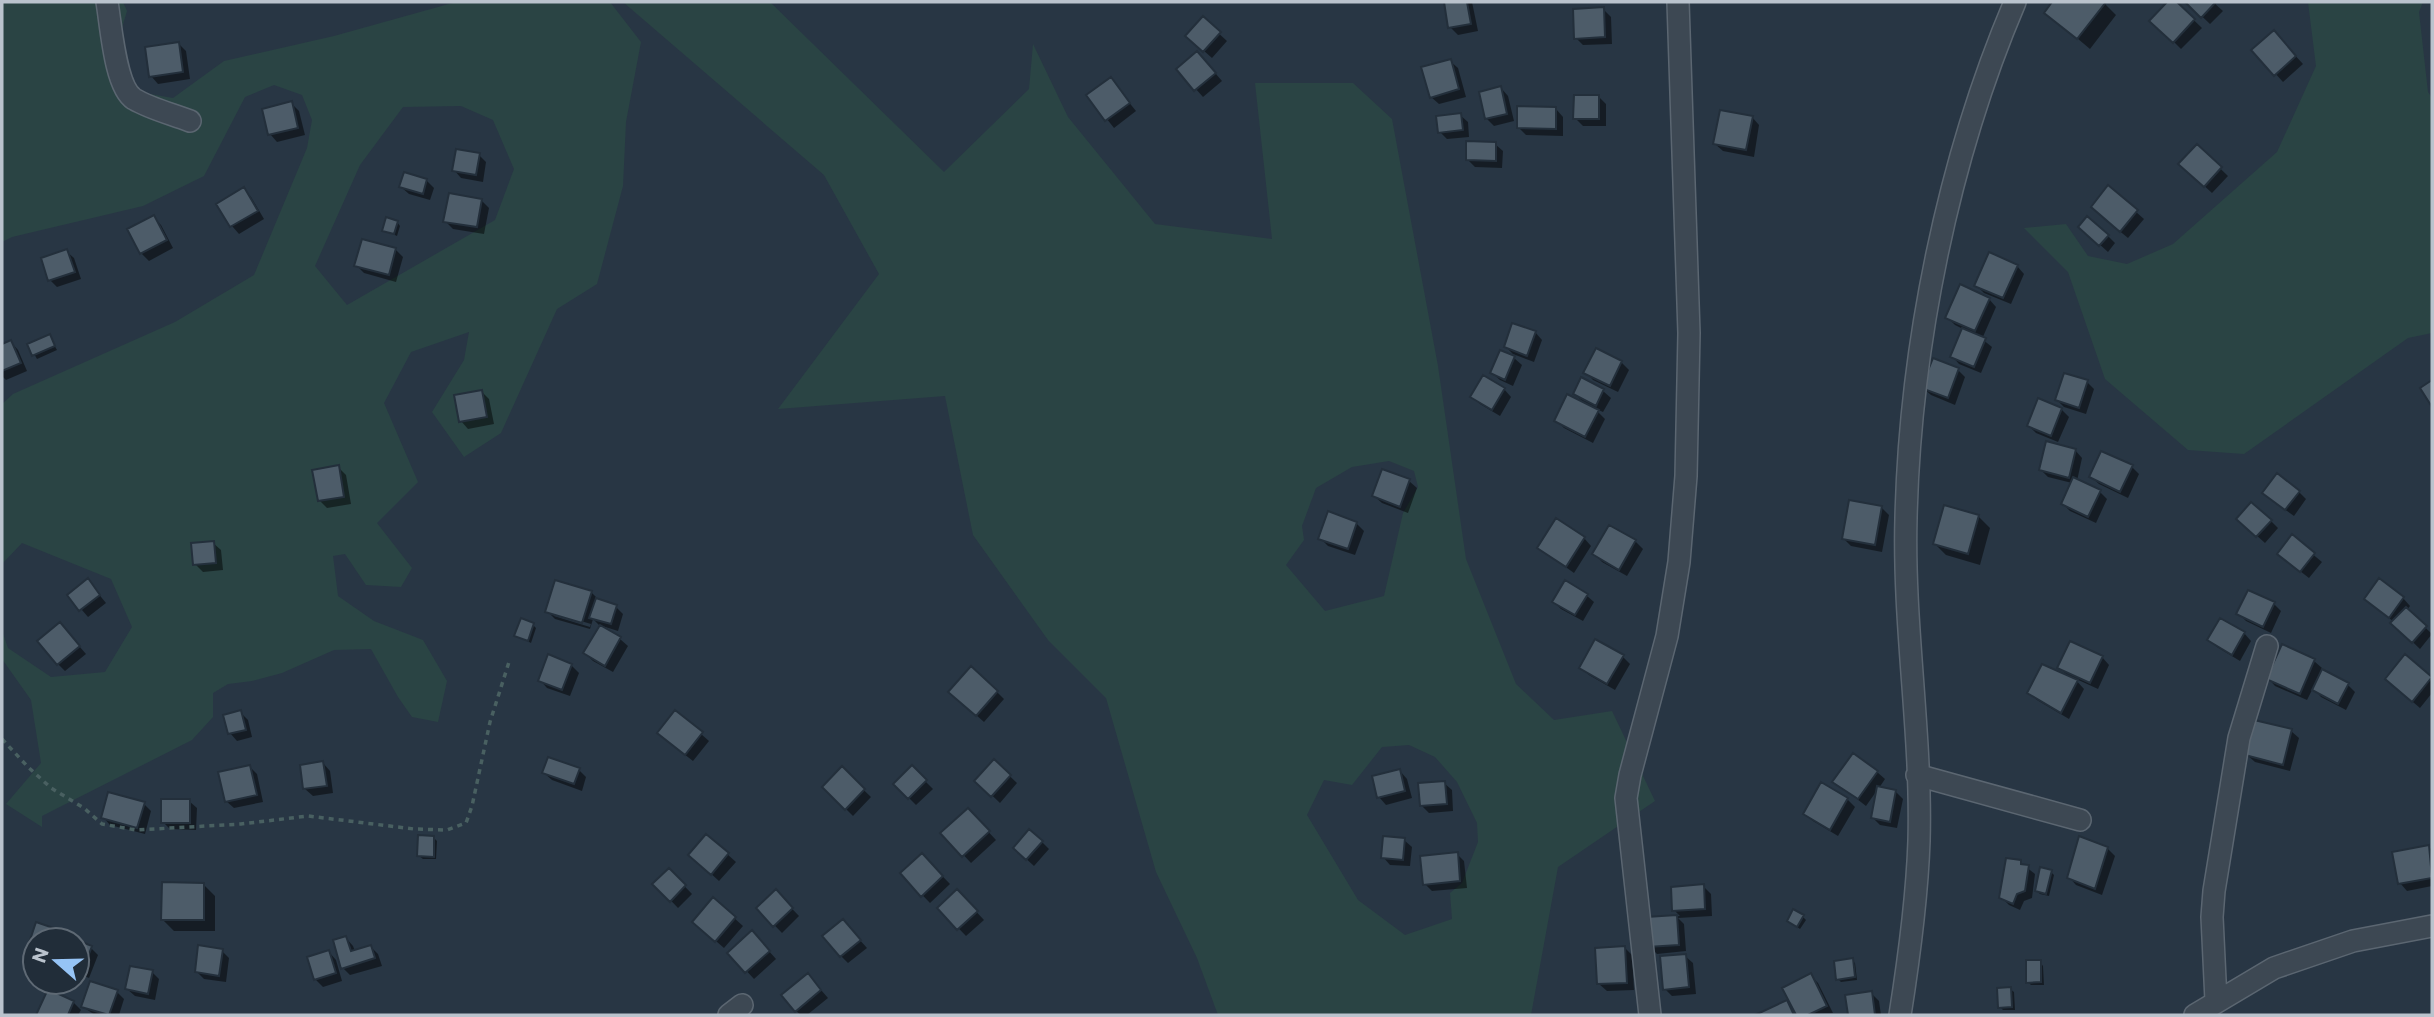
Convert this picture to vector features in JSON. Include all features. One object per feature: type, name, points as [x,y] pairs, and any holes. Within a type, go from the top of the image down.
[{"type":"street","points":[[107,2],[121,80],[126,93],[135,100],[190,121]]},
{"type":"street","points":[[1650,1015],[1626,798],[1667,636],[1679,562],[1686,476],[1689,333],[1678,2]]},
{"type":"street","points":[[1900,1015],[1910,949],[1919,841],[1906,519],[1917,370],[1925,319],[1960,162],[1976,106],[2015,2]]},
{"type":"street","points":[[2217,1001],[2212,917],[2214,891],[2239,738],[2267,646]]},
{"type":"street","points":[[1917,775],[2080,820]]},
{"type":"street","points":[[2195,1015],[2274,968],[2289,962],[2366,938],[2432,926]]},
{"type":"path","points":[[2,739],[51,788],[84,808],[102,824],[136,830],[241,824],[308,816],[414,829],[447,830],[466,822],[472,806],[490,722],[509,662]]},
{"type":"green space","points":[[2,2],[123,2],[127,11],[111,65],[121,89],[173,98],[224,61],[334,36],[456,2],[610,2],[641,42],[626,122],[623,186],[597,284],[557,309],[501,433],[464,457],[432,412],[464,360],[469,332],[411,352],[384,403],[418,482],[377,523],[412,568],[401,587],[366,585],[345,554],[333,556],[338,596],[374,621],[423,640],[447,681],[438,722],[412,717],[371,649],[334,650],[282,673],[228,684],[213,693],[213,717],[192,740],[42,816],[42,827],[6,804],[41,763],[31,700],[2,659],[2,631],[8,648],[51,677],[105,672],[132,627],[111,579],[22,543],[2,564],[2,404],[13,394],[175,322],[254,275],[307,148],[312,120],[302,95],[274,85],[245,97],[204,176],[143,206],[12,237],[2,242]],"holes":[[[461,106],[493,120],[514,169],[495,220],[347,305],[315,266],[360,165],[403,107]]]},
{"type":"green space","points":[[623,2],[770,2],[944,172],[1029,89],[1033,44],[1068,117],[1155,224],[1272,239],[1255,83],[1353,83],[1392,119],[1438,366],[1466,559],[1516,684],[1554,720],[1612,711],[1655,801],[1558,867],[1531,1015],[1218,1015],[1197,958],[1156,872],[1106,698],[1048,640],[973,535],[945,396],[778,409],[879,274],[824,175]],"holes":[[[1389,461],[1414,471],[1418,487],[1403,513],[1384,596],[1325,611],[1286,565],[1304,540],[1302,526],[1316,488],[1352,467]],[[1409,745],[1435,757],[1457,782],[1477,823],[1478,842],[1462,883],[1450,893],[1452,919],[1405,935],[1358,900],[1307,815],[1324,780],[1352,785],[1382,747]]]},
{"type":"green space","points":[[2308,2],[2423,2],[2419,12],[2428,92],[2432,98],[2432,333],[2408,338],[2244,454],[2188,450],[2105,379],[2068,272],[2024,228],[2066,224],[2088,256],[2127,264],[2173,244],[2277,152],[2316,66]]},
{"type":"building","points":[[1444,2],[1467,2],[1471,24],[1448,28]]},
{"type":"building","points":[[2052,2],[2106,2],[2077,39],[2044,13]]},
{"type":"building","points":[[2167,2],[2177,2],[2195,19],[2173,43],[2149,21]]},
{"type":"building","points":[[2185,2],[2216,2],[2201,18]]},
{"type":"building","points":[[1604,7],[1605,37],[1574,39],[1573,9]]},
{"type":"building","points":[[1203,16],[1221,32],[1203,52],[1185,36]]},
{"type":"building","points":[[2274,30],[2296,56],[2274,76],[2251,50]]},
{"type":"building","points":[[179,42],[183,72],[149,77],[145,47]]},
{"type":"building","points":[[1197,51],[1216,73],[1194,91],[1176,69]]},
{"type":"building","points":[[1451,59],[1459,89],[1430,98],[1421,67]]},
{"type":"building","points":[[1111,77],[1130,103],[1105,121],[1086,95]]},
{"type":"building","points":[[1501,86],[1507,114],[1485,119],[1479,92]]},
{"type":"building","points":[[1574,95],[1599,95],[1599,119],[1573,119]]},
{"type":"building","points":[[292,101],[298,128],[268,135],[262,109]]},
{"type":"building","points":[[1517,106],[1556,107],[1556,129],[1517,128]]},
{"type":"building","points":[[1720,110],[1753,116],[1746,150],[1713,144]]},
{"type":"building","points":[[1461,113],[1463,130],[1438,133],[1436,116]]},
{"type":"building","points":[[1466,141],[1496,142],[1496,161],[1466,160]]},
{"type":"building","points":[[2197,144],[2222,167],[2204,187],[2178,164]]},
{"type":"building","points":[[456,149],[480,153],[476,175],[452,171]]},
{"type":"building","points":[[404,172],[427,179],[423,194],[399,187]]},
{"type":"building","points":[[2108,185],[2138,210],[2120,232],[2091,207]]},
{"type":"building","points":[[244,187],[258,211],[230,227],[216,204]]},
{"type":"building","points":[[449,193],[482,199],[477,227],[443,222]]},
{"type":"building","points":[[154,215],[167,240],[140,254],[127,229]]},
{"type":"building","points":[[2087,216],[2109,235],[2099,246],[2078,227]]},
{"type":"building","points":[[386,217],[398,221],[394,234],[382,231]]},
{"type":"building","points":[[362,239],[396,248],[389,275],[354,266]]},
{"type":"building","points":[[67,249],[75,272],[48,281],[41,258]]},
{"type":"building","points":[[1989,252],[2018,265],[2003,298],[1974,286]]},
{"type":"building","points":[[1960,284],[1990,298],[1975,331],[1945,318]]},
{"type":"building","points":[[1512,323],[1536,331],[1527,356],[1504,347]]},
{"type":"building","points":[[1962,328],[1986,338],[1974,367],[1950,357]]},
{"type":"building","points":[[50,334],[55,346],[32,356],[27,344]]},
{"type":"building","points":[[11,340],[21,363],[2,371],[2,344]]},
{"type":"building","points":[[1596,348],[1622,361],[1610,386],[1583,373]]},
{"type":"building","points":[[1500,350],[1515,356],[1505,380],[1490,373]]},
{"type":"building","points":[[1933,358],[1959,368],[1948,398],[1921,388]]},
{"type":"building","points":[[2064,373],[2088,380],[2079,408],[2055,400]]},
{"type":"building","points":[[1483,375],[1505,388],[1492,410],[1470,397]]},
{"type":"building","points":[[1581,377],[1604,389],[1596,406],[1573,394]]},
{"type":"building","points":[[2432,380],[2432,407],[2420,388]]},
{"type":"building","points":[[482,390],[487,417],[459,422],[454,395]]},
{"type":"building","points":[[1567,394],[1599,410],[1585,437],[1554,421]]},
{"type":"building","points":[[2038,398],[2062,408],[2051,436],[2027,426]]},
{"type":"building","points":[[2046,441],[2076,449],[2069,478],[2039,470]]},
{"type":"building","points":[[2101,451],[2133,465],[2120,492],[2089,477]]},
{"type":"building","points":[[339,465],[344,497],[318,501],[312,470]]},
{"type":"building","points":[[1382,469],[1410,479],[1400,507],[1372,496]]},
{"type":"building","points":[[2277,473],[2300,491],[2285,510],[2262,493]]},
{"type":"building","points":[[2073,477],[2101,490],[2088,517],[2061,504]]},
{"type":"building","points":[[1849,500],[1882,506],[1875,545],[1842,539]]},
{"type":"building","points":[[2251,502],[2272,520],[2256,537],[2236,519]]},
{"type":"building","points":[[1944,505],[1979,515],[1968,554],[1933,544]]},
{"type":"building","points":[[1328,511],[1357,522],[1348,549],[1318,539]]},
{"type":"building","points":[[1556,518],[1585,537],[1566,567],[1537,548]]},
{"type":"building","points":[[1609,525],[1636,540],[1619,570],[1592,554]]},
{"type":"building","points":[[2292,534],[2315,553],[2300,572],[2277,554]]},
{"type":"building","points":[[214,541],[216,563],[193,565],[191,543]]},
{"type":"building","points":[[88,578],[100,595],[79,611],[67,595]]},
{"type":"building","points":[[2379,578],[2404,597],[2389,618],[2364,599]]},
{"type":"building","points":[[555,580],[592,591],[582,623],[545,612]]},
{"type":"building","points":[[1565,580],[1588,594],[1575,615],[1552,602]]},
{"type":"building","points":[[2248,590],[2275,602],[2263,627],[2236,614]]},
{"type":"building","points":[[596,598],[617,605],[611,624],[589,618]]},
{"type":"building","points":[[2406,607],[2427,626],[2412,643],[2390,623]]},
{"type":"building","points":[[521,618],[534,623],[528,641],[514,636]]},
{"type":"building","points":[[2220,618],[2245,632],[2232,655],[2207,640]]},
{"type":"building","points":[[60,622],[80,646],[57,665],[37,641]]},
{"type":"building","points":[[600,625],[621,637],[605,666],[583,653]]},
{"type":"building","points":[[1595,639],[1624,655],[1607,684],[1579,668]]},
{"type":"building","points":[[2070,641],[2103,656],[2090,683],[2057,668]]},
{"type":"building","points":[[2282,644],[2315,659],[2300,694],[2266,679]]},
{"type":"building","points":[[548,654],[572,664],[562,690],[538,681]]},
{"type":"building","points":[[2405,654],[2432,677],[2412,702],[2385,679]]},
{"type":"building","points":[[2042,664],[2078,680],[2061,713],[2027,693]]},
{"type":"building","points":[[971,666],[998,691],[976,716],[948,692]]},
{"type":"building","points":[[2322,669],[2349,683],[2338,704],[2312,690]]},
{"type":"building","points":[[241,710],[246,730],[228,734],[223,715]]},
{"type":"building","points":[[675,710],[703,732],[685,755],[657,733]]},
{"type":"building","points":[[2254,720],[2292,729],[2283,765],[2245,755]]},
{"type":"building","points":[[1853,753],[1878,771],[1858,799],[1832,782]]},
{"type":"building","points":[[548,757],[580,768],[574,784],[542,773]]},
{"type":"building","points":[[994,759],[1011,775],[991,797],[974,781]]},
{"type":"building","points":[[323,761],[327,786],[303,789],[300,765]]},
{"type":"building","points":[[250,765],[257,795],[225,802],[218,772]]},
{"type":"building","points":[[912,765],[927,780],[908,799],[893,784]]},
{"type":"building","points":[[842,766],[865,789],[845,810],[822,787]]},
{"type":"building","points":[[1400,769],[1405,791],[1377,798],[1372,776]]},
{"type":"building","points":[[1445,781],[1447,804],[1420,806],[1418,783]]},
{"type":"building","points":[[1821,782],[1848,798],[1830,830],[1803,814]]},
{"type":"building","points":[[1877,786],[1896,790],[1890,822],[1871,818]]},
{"type":"building","points":[[108,792],[145,802],[137,828],[101,818]]},
{"type":"building","points":[[161,799],[190,799],[190,823],[161,823]]},
{"type":"building","points":[[968,808],[990,831],[962,857],[940,833]]},
{"type":"building","points":[[1029,829],[1043,841],[1026,860],[1013,848]]},
{"type":"building","points":[[706,834],[729,853],[711,875],[688,855]]},
{"type":"building","points":[[418,835],[434,836],[434,857],[417,856]]},
{"type":"building","points":[[1383,836],[1405,838],[1403,860],[1381,858]]},
{"type":"building","points":[[2079,836],[2108,847],[2095,889],[2067,878]]},
{"type":"building","points":[[2429,845],[2432,878],[2398,884],[2392,852]]},
{"type":"building","points":[[1458,852],[1460,881],[1423,885],[1420,856]]},
{"type":"building","points":[[922,853],[943,876],[921,897],[900,873]]},
{"type":"building","points":[[2006,858],[2021,860],[2021,864],[2029,865],[2025,891],[2017,894],[2013,904],[1999,898]]},
{"type":"building","points":[[2040,867],[2052,870],[2046,894],[2035,891]]},
{"type":"building","points":[[669,868],[686,885],[670,902],[652,884]]},
{"type":"building","points":[[162,882],[204,883],[204,920],[161,920]]},
{"type":"building","points":[[1704,884],[1705,909],[1672,911],[1671,887]]},
{"type":"building","points":[[776,889],[793,908],[773,927],[756,908]]},
{"type":"building","points":[[957,889],[978,911],[957,930],[937,908]]},
{"type":"building","points":[[713,897],[736,917],[715,942],[692,922]]},
{"type":"building","points":[[1793,909],[1804,915],[1797,927],[1787,921]]},
{"type":"building","points":[[1677,915],[1679,945],[1647,947],[1646,917]]},
{"type":"building","points":[[843,919],[861,940],[840,957],[822,936]]},
{"type":"building","points":[[752,930],[770,951],[745,973],[727,953]]},
{"type":"building","points":[[346,936],[351,951],[371,945],[375,958],[341,969],[333,940]]},
{"type":"building","points":[[198,945],[223,949],[219,976],[195,972]]},
{"type":"building","points":[[1625,946],[1627,983],[1597,984],[1595,948]]},
{"type":"building","points":[[329,950],[336,973],[314,980],[307,957]]},
{"type":"building","points":[[1686,954],[1689,987],[1663,990],[1660,956]]},
{"type":"building","points":[[1853,958],[1855,977],[1836,980],[1834,961]]},
{"type":"building","points":[[2026,960],[2041,960],[2041,982],[2026,983]]},
{"type":"building","points":[[130,966],[153,970],[148,994],[125,989]]},
{"type":"building","points":[[808,973],[821,990],[795,1012],[781,995]]},
{"type":"building","points":[[1811,973],[1827,1006],[1808,1015],[1796,1015],[1782,988]]},
{"type":"building","points":[[91,981],[118,990],[109,1015],[81,1007],[85,996],[91,996]]},
{"type":"building","points":[[2011,987],[2012,1007],[1998,1008],[1997,988]]},
{"type":"building","points":[[1872,991],[1875,1015],[1848,1015],[1845,995]]},
{"type":"building","points":[[45,996],[63,996],[74,1001],[68,1015],[36,1015]]},
{"type":"building","points":[[1787,1000],[1794,1015],[1755,1015]]}]
